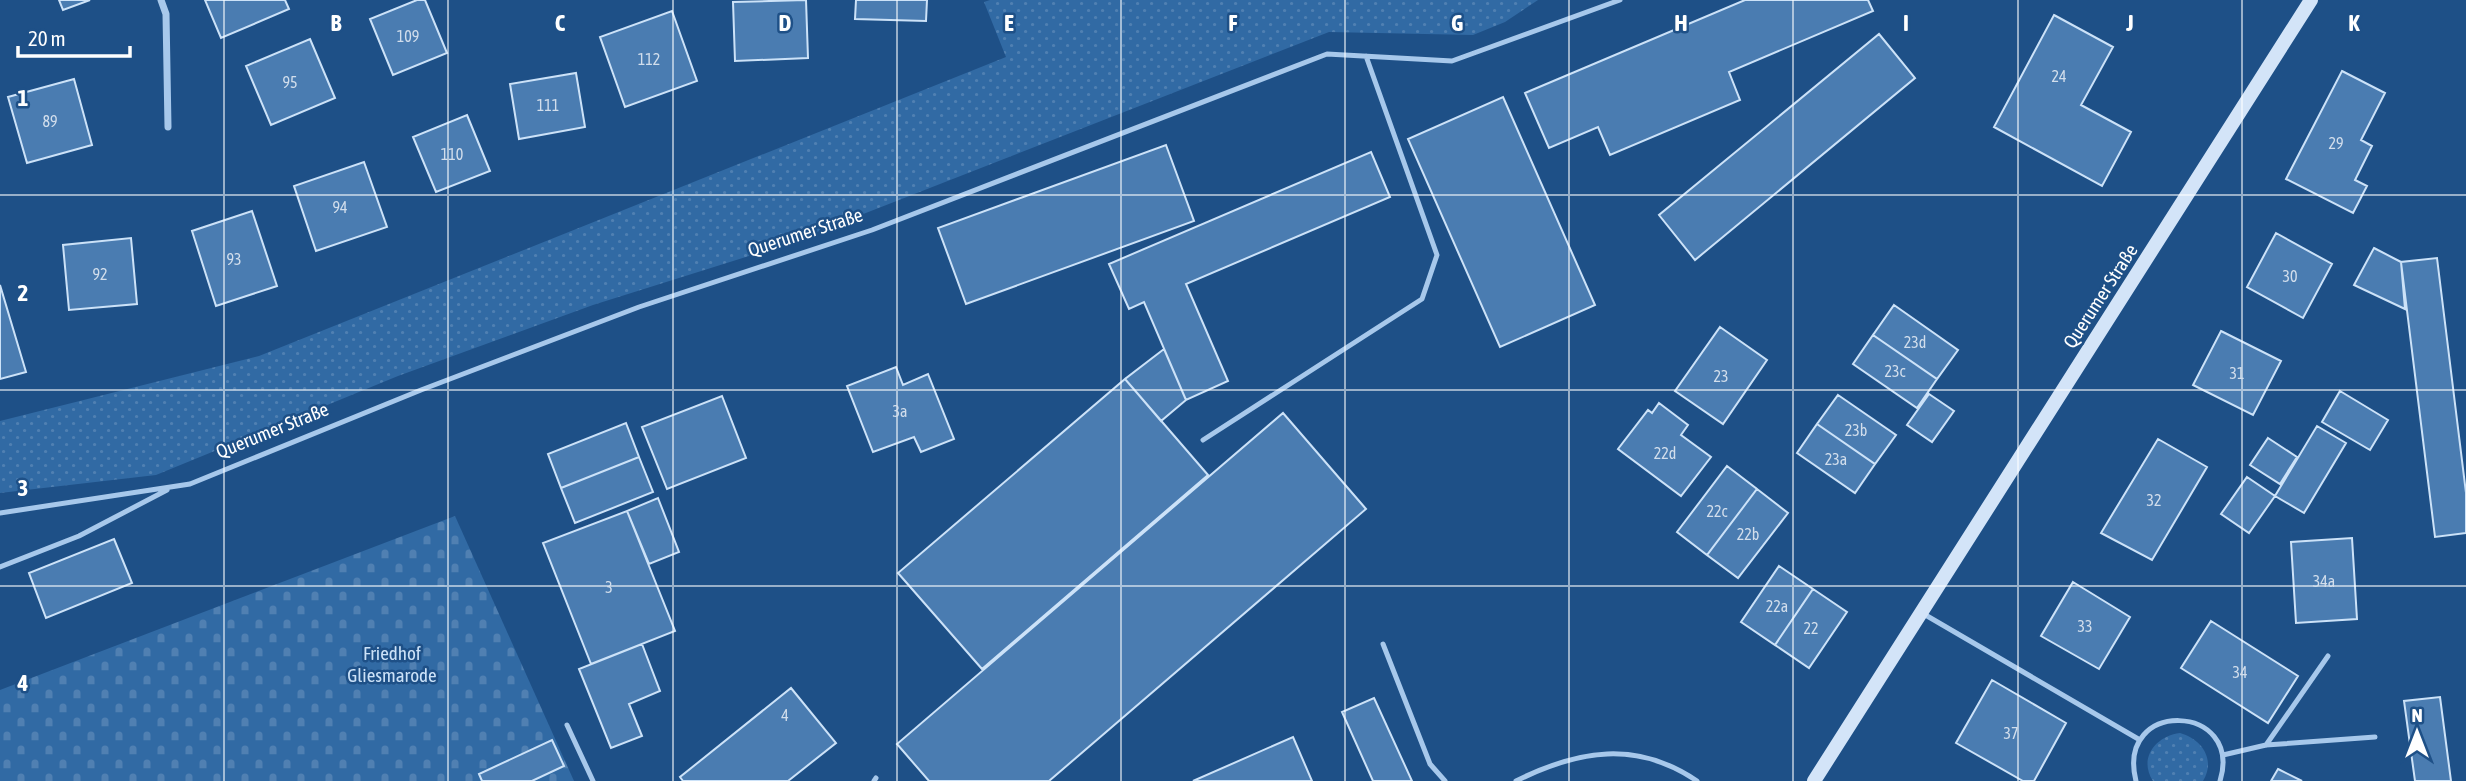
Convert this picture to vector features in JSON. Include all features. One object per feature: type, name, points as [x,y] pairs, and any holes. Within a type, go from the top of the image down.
[{"type":"street","points":[[161,0],[166,14],[167,127]]},
{"type":"street","name":"Querumer Straße","points":[[1814,781],[2311,0]]},
{"type":"lane","name":"Querumer Straße","points":[[0,513],[190,484],[421,390],[639,307],[872,230],[1327,54],[1452,61],[1620,0]]},
{"type":"lane","points":[[1203,440],[1422,299],[1437,255],[1366,56]]},
{"type":"lane","points":[[0,567],[79,536],[173,487]]},
{"type":"lane","points":[[1921,612],[2140,740]]},
{"type":"lane","points":[[1382,644],[1430,764],[1445,781]]},
{"type":"lane","points":[[2266,745],[2328,656]]},
{"type":"lane","points":[[2136,781],[2134,753],[2140,740],[2150,728],[2179,719],[2194,722],[2207,729],[2217,741],[2223,755],[2220,781]]},
{"type":"lane","points":[[567,725],[593,781]]},
{"type":"lane","points":[[2223,755],[2266,745],[2375,737]]},
{"type":"lane","points":[[1516,781],[1537,770],[1589,754],[1632,754],[1679,769],[1698,781]]},
{"type":"green space","points":[[1538,0],[1505,22],[1473,35],[1329,32],[784,245],[593,305],[398,376],[156,475],[0,493],[0,421],[259,356],[1006,57],[984,2]]},
{"type":"green space","name":"Friedhof Gliesmarode","points":[[455,516],[574,781],[0,781],[0,690]]},
{"type":"green space","points":[[2180,733],[2195,740],[2205,751],[2208,765],[2203,781],[2153,781],[2148,764],[2152,750],[2157,743]]},
{"type":"building","points":[[59,0],[90,0],[63,10]]},
{"type":"building","points":[[205,0],[285,0],[289,9],[221,38]]},
{"type":"building","points":[[417,0],[425,0],[447,53],[393,75],[370,19]]},
{"type":"building","points":[[806,0],[808,58],[735,61],[733,2]]},
{"type":"building","points":[[856,0],[927,0],[926,21],[855,19]]},
{"type":"building","points":[[1745,0],[1868,0],[1873,11],[1729,72],[1740,100],[1610,155],[1598,127],[1549,148],[1525,93]]},
{"type":"building","points":[[672,11],[697,81],[625,107],[600,37]]},
{"type":"building","points":[[2054,15],[2113,47],[2081,105],[2131,132],[2102,186],[1994,127]]},
{"type":"building","points":[[1879,34],[1915,78],[1695,260],[1659,215]]},
{"type":"building","points":[[310,39],[335,98],[271,125],[246,66]]},
{"type":"building","points":[[2342,71],[2385,93],[2361,140],[2372,146],[2355,180],[2367,186],[2353,213],[2286,179]]},
{"type":"building","points":[[576,73],[585,127],[519,139],[510,84]]},
{"type":"building","points":[[74,79],[92,145],[27,163],[8,97]]},
{"type":"building","points":[[1503,97],[1595,305],[1500,347],[1408,139]]},
{"type":"building","points":[[467,115],[490,171],[436,192],[413,137]]},
{"type":"building","points":[[1166,145],[1194,221],[966,304],[938,228]]},
{"type":"building","points":[[1371,152],[1390,197],[1186,284],[1228,381],[1186,400],[1144,302],[1129,309],[1109,264]]},
{"type":"building","points":[[364,162],[387,227],[316,251],[294,186]]},
{"type":"building","points":[[252,211],[277,286],[216,306],[192,231]]},
{"type":"building","points":[[2276,233],[2332,264],[2303,318],[2247,287]]},
{"type":"building","points":[[131,238],[137,304],[69,310],[63,245]]},
{"type":"building","points":[[2374,248],[2401,262],[2405,309],[2354,285]]},
{"type":"building","points":[[2437,258],[2466,493],[2466,533],[2435,537],[2401,262]]},
{"type":"building","points":[[0,285],[26,372],[0,379]]},
{"type":"building","points":[[1894,305],[1958,350],[1937,379],[1873,335]]},
{"type":"building","points":[[1720,327],[1767,360],[1723,424],[1675,391]]},
{"type":"building","points":[[2221,331],[2281,361],[2253,415],[2193,385]]},
{"type":"building","points":[[1873,335],[1937,379],[1917,408],[1853,364]]},
{"type":"building","points":[[1164,349],[1186,400],[1161,421],[1125,379]]},
{"type":"building","points":[[896,367],[903,385],[928,374],[954,439],[921,452],[914,437],[873,452],[847,386]]},
{"type":"building","points":[[1125,379],[1208,475],[982,669],[898,573]]},
{"type":"building","points":[[2340,391],[2388,420],[2370,450],[2322,422]]},
{"type":"building","points":[[1929,394],[1954,411],[1932,442],[1907,425]]},
{"type":"building","points":[[1838,395],[1896,435],[1875,464],[1817,424]]},
{"type":"building","points":[[722,396],[746,458],[667,489],[642,427]]},
{"type":"building","points":[[1659,403],[1688,425],[1681,435],[1711,457],[1681,496],[1618,449],[1648,410],[1652,413]]},
{"type":"building","points":[[1283,413],[1366,509],[1049,781],[929,781],[897,744]]},
{"type":"building","points":[[626,423],[639,457],[561,488],[548,454]]},
{"type":"building","points":[[1817,424],[1875,464],[1855,493],[1797,453]]},
{"type":"building","points":[[2317,426],[2346,443],[2304,513],[2275,496]]},
{"type":"building","points":[[2268,438],[2297,457],[2280,484],[2250,465]]},
{"type":"building","points":[[2158,439],[2207,467],[2152,560],[2101,533]]},
{"type":"building","points":[[639,457],[653,492],[575,523],[561,488]]},
{"type":"building","points":[[1727,466],[1757,489],[1707,555],[1677,532]]},
{"type":"building","points":[[2247,477],[2275,496],[2249,533],[2221,514]]},
{"type":"building","points":[[1757,489],[1788,513],[1738,578],[1707,555]]},
{"type":"building","points":[[658,498],[679,552],[649,564],[627,511]]},
{"type":"building","points":[[627,511],[675,631],[591,664],[543,543]]},
{"type":"building","points":[[2352,538],[2357,619],[2296,623],[2291,542]]},
{"type":"building","points":[[114,539],[132,583],[46,618],[29,573]]},
{"type":"building","points":[[1779,566],[1813,589],[1775,645],[1741,622]]},
{"type":"building","points":[[2073,582],[2130,617],[2099,669],[2041,636]]},
{"type":"building","points":[[1813,589],[1847,612],[1809,668],[1775,645]]},
{"type":"building","points":[[2211,621],[2298,676],[2268,723],[2181,668]]},
{"type":"building","points":[[642,644],[660,691],[629,704],[642,736],[611,748],[579,669]]},
{"type":"building","points":[[1992,680],[2066,723],[2034,781],[2023,781],[1956,743]]},
{"type":"building","points":[[791,688],[836,743],[788,781],[683,781],[680,777]]},
{"type":"building","points":[[2440,697],[2451,781],[2415,781],[2404,701]]},
{"type":"building","points":[[1374,698],[1412,781],[1373,781],[1342,712]]},
{"type":"building","points":[[1293,737],[1312,781],[1193,781]]},
{"type":"building","points":[[552,740],[564,766],[532,781],[482,781],[479,774]]},
{"type":"building","points":[[2278,769],[2302,781],[2271,781]]}]
